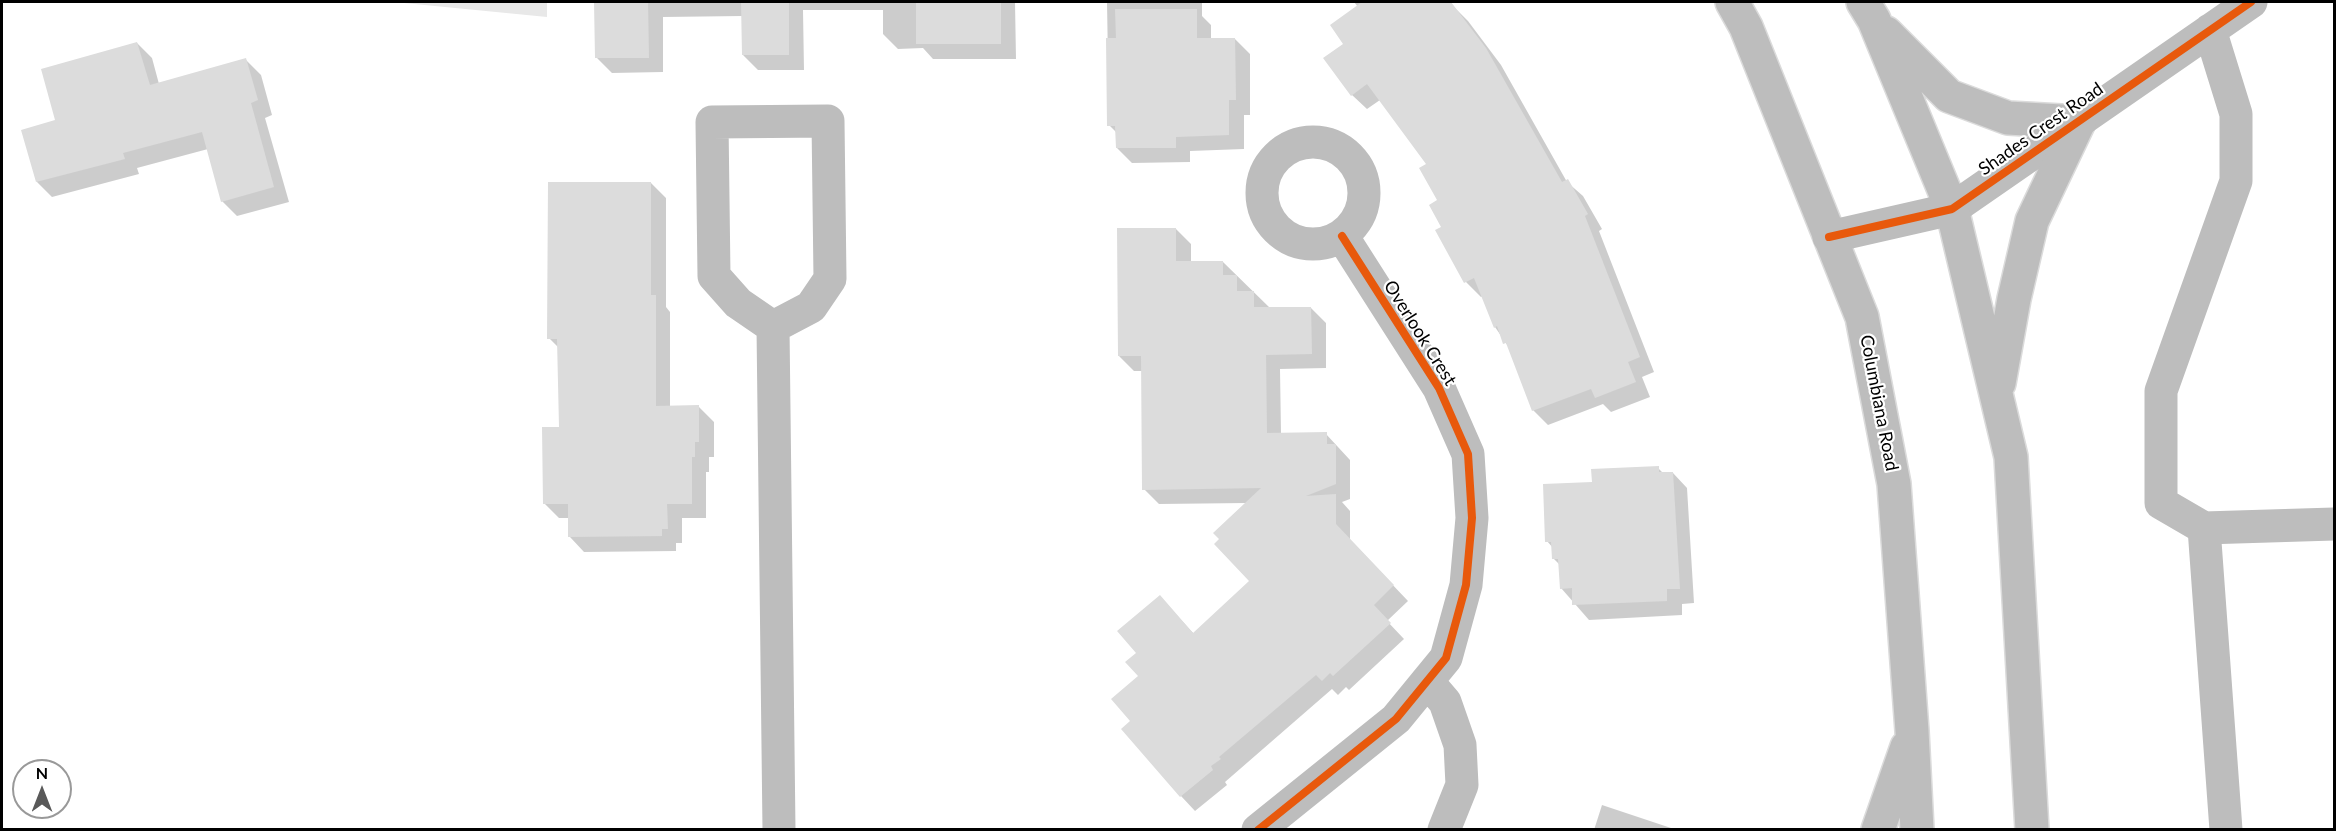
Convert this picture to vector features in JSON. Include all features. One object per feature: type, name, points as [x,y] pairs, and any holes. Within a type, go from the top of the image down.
[{"type":"main road","name":"Columbiana Road","points":[[1732,2],[1746,27],[1862,317],[1894,484],[1917,830]]},
{"type":"main road","name":"Shades Crest Road","points":[[1829,237],[1952,209],[2251,2]]},
{"type":"main road","points":[[1868,11],[1949,96],[2008,118],[2079,122],[2032,221],[2014,299],[1996,397]]},
{"type":"main road","points":[[1868,11],[1952,209],[2011,457],[2032,830]]},
{"type":"main road","points":[[2210,30],[2236,114],[2236,181],[2161,391],[2161,502],[2204,528],[2334,524]]},
{"type":"main road","points":[[828,121],[830,279],[811,307],[773,327],[738,303],[714,276],[712,122],[828,121]]},
{"type":"main road","name":"Overlook Crest","points":[[1258,830],[1396,719],[1446,658],[1466,585],[1472,518],[1468,453],[1438,388],[1342,236]]},
{"type":"main road","points":[[773,327],[779,830]]},
{"type":"main road","points":[[2204,528],[2226,830]]},
{"type":"main road","points":[[1427,681],[1445,702],[1460,745],[1462,785],[1444,830]]},
{"type":"main road","points":[[1878,830],[1912,731]]},
{"type":"shaded area","points":[[394,2],[547,2],[547,17]]},
{"type":"building","points":[[594,2],[648,2],[649,58],[595,58]]},
{"type":"building","points":[[741,2],[789,2],[789,55],[742,55]]},
{"type":"building","points":[[916,2],[1001,2],[1001,44],[916,44]]},
{"type":"building","points":[[1362,2],[1451,2],[1486,48],[1562,182],[1568,179],[1588,214],[1585,216],[1640,357],[1628,362],[1636,382],[1595,398],[1591,389],[1532,411],[1506,343],[1503,344],[1497,326],[1494,328],[1474,278],[1464,283],[1435,230],[1441,227],[1429,205],[1437,200],[1419,168],[1426,164],[1367,84],[1351,96],[1323,58],[1343,44],[1330,25]]},
{"type":"building","points":[[1115,9],[1197,9],[1197,38],[1235,38],[1236,100],[1229,100],[1229,135],[1176,137],[1176,148],[1116,148],[1115,126],[1107,126],[1106,38],[1116,38]]},
{"type":"building","points":[[137,42],[150,85],[246,58],[258,100],[251,103],[274,187],[221,202],[202,132],[123,153],[125,159],[36,182],[21,130],[55,120],[41,69]]},
{"type":"building","points":[[548,182],[651,182],[651,295],[656,295],[656,406],[699,405],[699,442],[695,442],[695,457],[692,457],[692,504],[667,504],[668,529],[662,529],[662,536],[568,537],[568,504],[543,504],[542,427],[559,427],[557,339],[547,339]]},
{"type":"building","points":[[1117,228],[1176,228],[1176,261],[1223,261],[1223,275],[1237,275],[1237,291],[1254,291],[1254,307],[1311,307],[1312,354],[1266,355],[1267,433],[1327,432],[1327,444],[1336,444],[1336,484],[1306,496],[1336,494],[1336,524],[1394,585],[1374,605],[1391,623],[1333,676],[1330,673],[1322,681],[1316,675],[1219,757],[1221,759],[1211,766],[1213,770],[1180,797],[1121,729],[1130,721],[1111,699],[1138,676],[1125,662],[1136,653],[1117,631],[1160,595],[1193,633],[1249,581],[1214,544],[1219,539],[1213,533],[1261,488],[1142,490],[1141,356],[1118,356]]},
{"type":"building","points":[[1659,466],[1659,472],[1673,472],[1680,589],[1667,589],[1667,601],[1572,605],[1572,588],[1560,589],[1558,559],[1552,559],[1551,542],[1545,542],[1543,484],[1592,482],[1591,469]]},
{"type":"cycle path","points":[[1829,237],[1952,209],[2251,2]]},
{"type":"cycle path","points":[[1258,830],[1396,719],[1446,658],[1466,585],[1472,518],[1468,454],[1439,388],[1342,236]]}]
